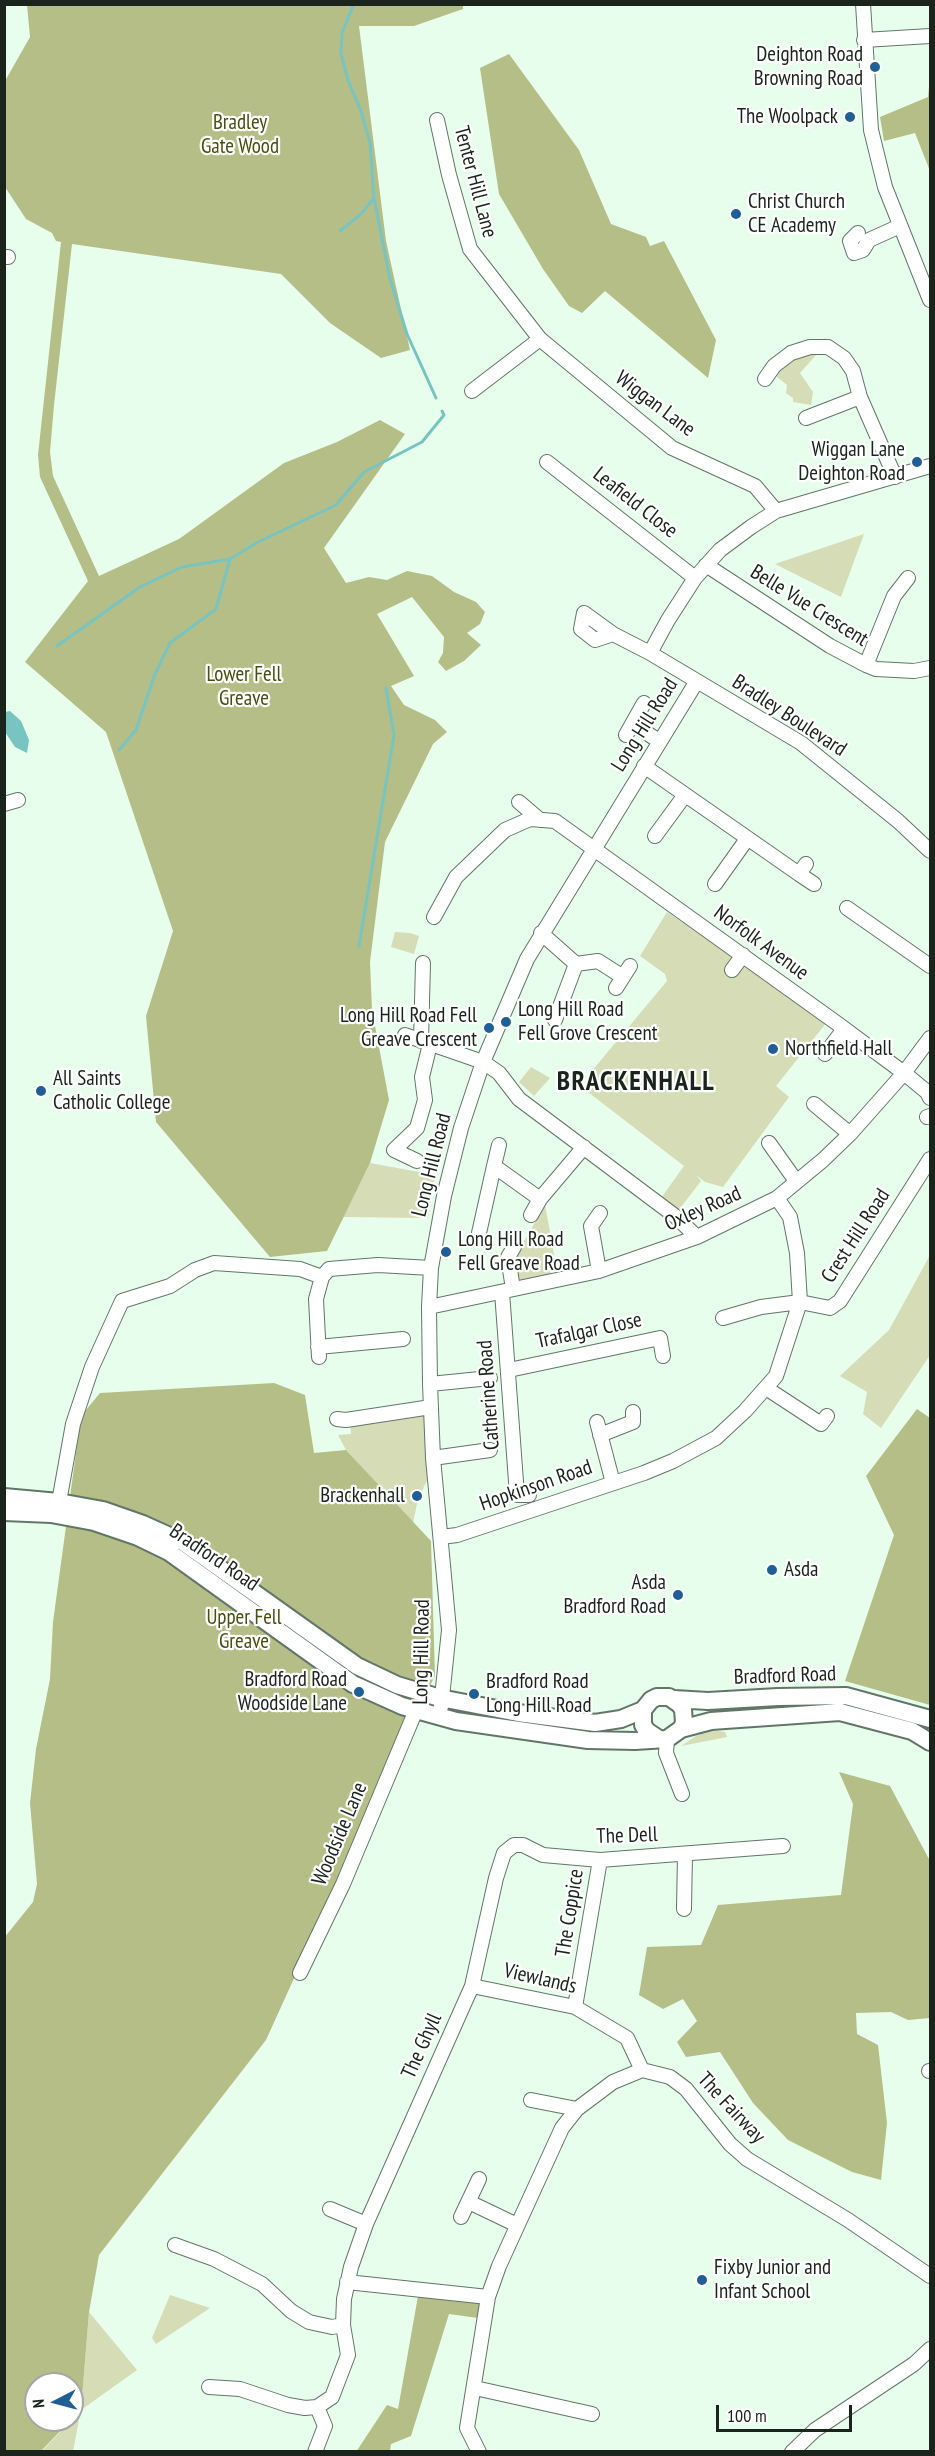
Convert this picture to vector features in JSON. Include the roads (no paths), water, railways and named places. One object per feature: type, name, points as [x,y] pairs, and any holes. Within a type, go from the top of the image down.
[{"type":"main road","name":"Bradford Road","points":[[4,1497],[59,1502],[103,1510],[143,1524],[183,1542],[357,1666],[397,1685],[440,1698],[518,1713],[595,1723],[621,1719],[643,1710],[657,1697],[708,1701],[846,1696],[930,1719]]},
{"type":"main road","name":"Bradford Road","points":[[4,1512],[51,1514],[94,1522],[138,1537],[169,1552],[353,1684],[416,1710],[442,1718],[588,1740],[635,1741],[663,1739],[681,1729],[711,1720],[840,1712],[912,1731],[930,1742]]},
{"type":"main road","points":[[674,1699],[683,1709],[685,1716],[681,1729]]},
{"type":"main road","points":[[643,1710],[643,1725],[647,1731],[663,1739]]},
{"type":"street","points":[[863,4],[871,130],[885,187],[930,300]]},
{"type":"street","points":[[864,40],[930,36]]},
{"type":"street","name":"Tenter Hill Lane","points":[[437,120],[449,175],[470,249],[540,339]]},
{"type":"street","points":[[858,233],[850,241],[854,253],[863,250],[869,240],[900,226]]},
{"type":"street","points":[[472,391],[540,339]]},
{"type":"street","name":"Wiggan Lane","points":[[540,339],[672,448],[755,486],[776,511]]},
{"type":"street","points":[[765,379],[774,366],[791,353],[810,347],[828,347],[844,358],[853,371],[860,397],[895,477]]},
{"type":"street","points":[[806,418],[860,397]]},
{"type":"street","name":"Leafield Close","points":[[548,462],[695,578]]},
{"type":"street","points":[[650,653],[668,620],[706,565],[720,550],[776,511],[930,466]]},
{"type":"street","name":"Belle Vue Crescent","points":[[706,565],[830,646],[866,665],[876,669],[904,671],[930,668]]},
{"type":"street","points":[[866,665],[894,596],[908,578]]},
{"type":"street","name":"Bradley Boulevard","points":[[613,634],[650,653],[801,743],[898,821],[930,851]]},
{"type":"street","name":"Long Hill Road","points":[[442,1718],[440,1698],[448,1630],[433,1458],[429,1307],[431,1268],[444,1196],[461,1128],[483,1062],[522,968],[592,849],[697,681]]},
{"type":"street","points":[[644,703],[630,730],[659,741]]},
{"type":"street","points":[[644,766],[747,839],[802,869],[814,884]]},
{"type":"street","points":[[655,836],[685,795]]},
{"type":"street","points":[[519,802],[540,820]]},
{"type":"street","points":[[435,917],[456,877],[505,830],[530,819],[540,820]]},
{"type":"street","name":"Norfolk Avenue","points":[[540,820],[555,821],[742,954],[774,986],[844,1029],[904,1073]]},
{"type":"street","points":[[715,884],[747,839]]},
{"type":"street","points":[[847,908],[930,966]]},
{"type":"street","points":[[541,933],[576,964],[598,961],[623,977]]},
{"type":"street","points":[[732,970],[742,954]]},
{"type":"street","points":[[417,1161],[393,1150],[424,1130],[423,963]]},
{"type":"street","points":[[555,1020],[576,964]]},
{"type":"street","points":[[827,1046],[844,1029]]},
{"type":"street","points":[[405,1035],[483,1062],[499,1073],[519,1099],[675,1216],[697,1237]]},
{"type":"street","name":"Oxley Road","points":[[429,1307],[599,1271],[697,1237],[777,1198],[850,1134],[904,1073],[930,1038]]},
{"type":"street","points":[[904,1073],[929,1095]]},
{"type":"street","points":[[814,1104],[850,1134]]},
{"type":"street","points":[[769,1143],[796,1181]]},
{"type":"street","points":[[479,1233],[499,1145]]},
{"type":"street","points":[[531,1215],[540,1199],[584,1147]]},
{"type":"street","name":"Crest Hill Road","points":[[729,1312],[800,1302],[830,1308],[840,1301],[930,1159]]},
{"type":"street","points":[[494,1166],[540,1199]]},
{"type":"street","name":"Hopkinson Road","points":[[441,1537],[457,1535],[618,1481],[643,1468],[673,1461],[716,1438],[766,1388],[776,1376],[800,1302],[795,1241],[789,1217],[777,1198]]},
{"type":"street","points":[[599,1271],[591,1226],[600,1213]]},
{"type":"street","name":"Catherine Road","points":[[505,1253],[509,1370],[523,1495],[519,1514]]},
{"type":"street","points":[[59,1502],[73,1424],[92,1367],[122,1301],[170,1286],[195,1270],[214,1263],[300,1269],[322,1277]]},
{"type":"street","points":[[389,1325],[397,1340],[319,1352],[316,1299],[322,1277],[329,1269],[334,1268],[388,1265],[431,1268]]},
{"type":"street","name":"Trafalgar Close","points":[[509,1370],[660,1338],[663,1356]]},
{"type":"street","points":[[430,1384],[490,1378]]},
{"type":"street","points":[[766,1388],[822,1424]]},
{"type":"street","points":[[344,1423],[431,1407]]},
{"type":"street","points":[[618,1481],[598,1428],[633,1422],[633,1412]]},
{"type":"street","points":[[433,1458],[483,1454]]},
{"type":"street","name":"Woodside Lane","points":[[300,1973],[343,1884],[416,1710]]},
{"type":"street","points":[[663,1739],[682,1794]]},
{"type":"street","name":"The Dell","points":[[496,1878],[504,1853],[514,1845],[523,1845],[543,1855],[600,1860],[783,1846]]},
{"type":"street","points":[[684,1910],[685,1854]]},
{"type":"street","name":"The Coppice","points":[[575,2007],[600,1860]]},
{"type":"street","name":"The Ghyll","points":[[311,2407],[332,2397],[348,2355],[343,2325],[347,2282],[366,2224],[472,1986],[496,1878]]},
{"type":"street","name":"Viewlands","points":[[472,1986],[575,2007],[627,2038],[642,2070]]},
{"type":"street","points":[[479,2451],[467,2428],[488,2297],[499,2266],[562,2128],[577,2109],[613,2082],[642,2070]]},
{"type":"street","name":"The Fairway","points":[[642,2070],[670,2077],[686,2089],[730,2144],[747,2159],[928,2270]]},
{"type":"street","points":[[531,2100],[577,2109]]},
{"type":"street","points":[[461,2217],[479,2179]]},
{"type":"street","points":[[469,2202],[517,2225]]},
{"type":"street","points":[[329,2209],[366,2224]]},
{"type":"street","points":[[175,2245],[214,2259],[262,2284],[291,2311],[309,2322],[332,2327],[343,2325]]},
{"type":"street","points":[[347,2282],[488,2297]]},
{"type":"street","points":[[792,2451],[815,2430],[914,2364],[930,2349]]},
{"type":"street","points":[[209,2386],[240,2389],[288,2405],[311,2407],[325,2426],[315,2451]]},
{"type":"street","points":[[475,2388],[591,2414]]},
{"type":"water","points":[[10,711],[21,721],[29,740],[27,753],[15,747],[5,732],[5,712]]},
{"type":"waterway","points":[[354,4],[342,33],[341,54],[370,143],[374,198],[390,279],[407,334],[436,398]]},
{"type":"waterway","points":[[340,231],[360,215],[374,198]]},
{"type":"waterway","points":[[119,750],[136,730],[155,674],[170,643],[216,609],[230,559],[258,542],[336,505],[364,472],[422,442],[444,415],[442,411]]},
{"type":"waterway","points":[[57,646],[140,587],[182,567],[230,559]]},
{"type":"waterway","points":[[359,946],[394,735],[386,688]]},
{"type":"place","name":"Deighton Road Browning Road","points":[[875,67]]},
{"type":"place","name":"The Woolpack","points":[[850,117]]},
{"type":"place","name":"Christ Church CE Academy","points":[[736,214]]},
{"type":"place","name":"Wiggan Lane Deighton Road","points":[[917,462]]},
{"type":"place","name":"Long Hill Road Fell Grove Crescent","points":[[506,1022]]},
{"type":"place","name":"Long Hill Road Fell Greave Crescent","points":[[489,1028]]},
{"type":"place","name":"Northfield Hall","points":[[773,1049]]},
{"type":"place","name":"All Saints Catholic College","points":[[41,1091]]},
{"type":"place","name":"Long Hill Road Fell Greave Road","points":[[446,1252]]},
{"type":"place","name":"Brackenhall","points":[[417,1496]]},
{"type":"place","name":"Asda","points":[[772,1570]]},
{"type":"place","name":"Asda Bradford Road","points":[[678,1595]]},
{"type":"place","name":"Bradford Road Woodside Lane","points":[[359,1692]]},
{"type":"place","name":"Bradford Road Long Hill Road","points":[[474,1694]]},
{"type":"place","name":"Fixby Junior and Infant School","points":[[702,2280]]},
{"type":"district","name":"BRACKENHALL","points":[[636,1082]]},
{"type":"park label","name":"Bradley Gate Wood","points":[[240,135]]},
{"type":"park label","name":"Lower Fell Greave","points":[[244,687]]},
{"type":"park label","name":"Upper Fell Greave","points":[[244,1630]]}]
